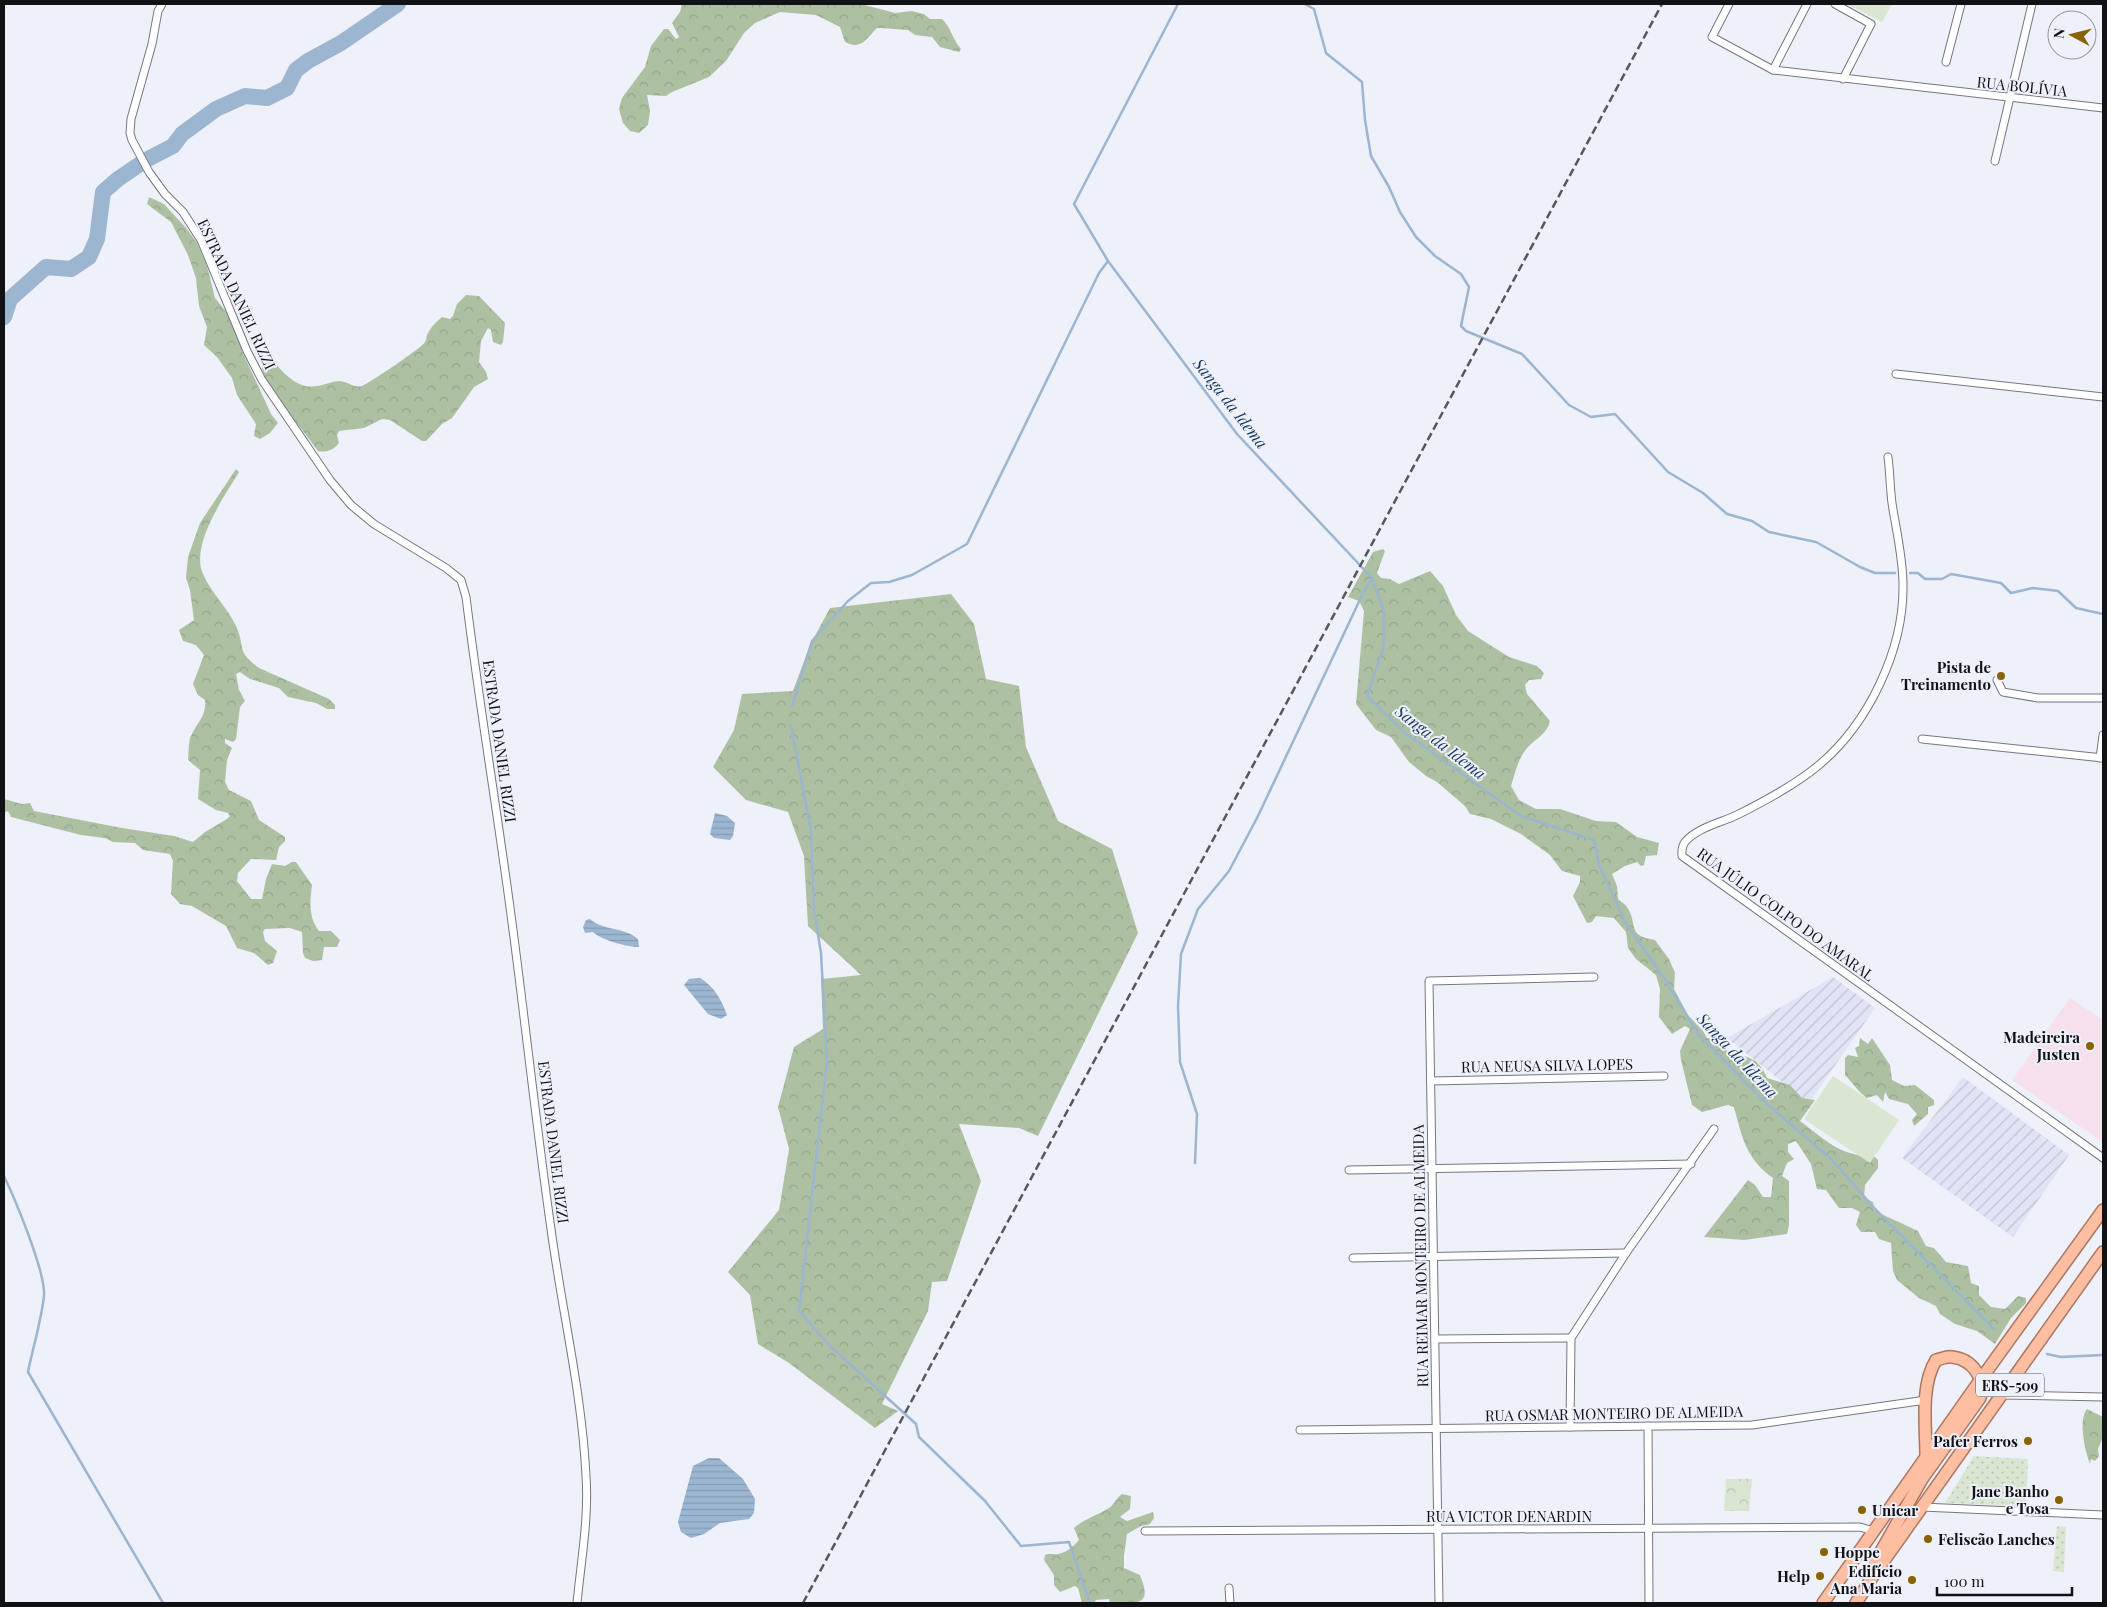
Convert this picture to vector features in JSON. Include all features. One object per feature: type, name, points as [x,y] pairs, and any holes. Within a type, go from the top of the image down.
[{"type":"highway","name":"ERS-509","points":[[1823,1603],[1980,1379],[2103,1210]]},
{"type":"highway","name":"ERS-509","points":[[1856,1603],[1873,1576],[2103,1252]]},
{"type":"highway","name":"ERS-509","points":[[1873,1576],[1873,1565],[1922,1478],[1980,1398],[1983,1389],[1980,1379],[1976,1369],[1967,1360],[1951,1356],[1936,1360],[1930,1371],[1926,1400],[1926,1456]]},
{"type":"street","name":"ESTRADA DANIEL RIZZI","points":[[162,4],[158,11],[152,44],[130,119],[132,140],[149,172],[165,194],[183,212],[201,240],[247,351],[262,380],[330,480],[351,505],[374,524],[446,568],[461,580],[466,597],[479,701],[502,847],[551,1230],[573,1360],[583,1438],[587,1478],[586,1507],[577,1603]]},
{"type":"street","points":[[1729,4],[1712,37],[1773,70],[1807,4]]},
{"type":"street","points":[[1835,4],[1871,24],[1843,79]]},
{"type":"street","points":[[1946,62],[1961,4]]},
{"type":"street","points":[[1995,161],[2032,4]]},
{"type":"street","name":"RUA BOLÍVIA","points":[[1773,70],[2103,108]]},
{"type":"street","points":[[1896,374],[2103,397]]},
{"type":"street","name":"RUA JÚLIO COLPO DO AMARAL","points":[[1888,457],[1890,490],[1899,541],[1903,587],[1897,634],[1888,665],[1856,725],[1838,748],[1792,785],[1736,816],[1695,834],[1685,842],[1681,849],[1682,856],[2103,1158]]},
{"type":"street","points":[[1997,680],[2003,692],[2038,698],[2103,698]]},
{"type":"street","points":[[1922,739],[2102,758],[2103,735]]},
{"type":"street","name":"RUA REIMAR MONTEIRO DE ALMEIDA","points":[[1439,1603],[1429,981],[1594,977]]},
{"type":"street","name":"RUA NEUSA SILVA LOPES","points":[[1431,1081],[1664,1076]]},
{"type":"street","points":[[1570,1427],[1571,1338],[1626,1253],[1714,1129]]},
{"type":"street","points":[[1349,1170],[1432,1167],[1691,1164]]},
{"type":"street","points":[[1353,1258],[1626,1253]]},
{"type":"street","points":[[1435,1339],[1571,1338]]},
{"type":"street","points":[[2003,1395],[2103,1398]]},
{"type":"street","name":"RUA OSMAR MONTEIRO DE ALMEIDA","points":[[1300,1430],[1752,1425],[1926,1400]]},
{"type":"street","points":[[1648,1426],[1650,1603]]},
{"type":"street","points":[[1922,1507],[2103,1515]]},
{"type":"street","name":"RUA VICTOR DENARDIN","points":[[1145,1531],[1860,1527],[1873,1531]]},
{"type":"street","points":[[1230,1588],[1230,1603]]},
{"type":"shaded area","points":[[1833,977],[1875,1008],[1809,1103],[1727,1038]]},
{"type":"shaded area","points":[[2070,998],[2103,1020],[2103,1142],[2012,1080]]},
{"type":"shaded area","points":[[1963,1077],[2069,1155],[2013,1237],[1902,1158]]},
{"type":"green space","points":[[682,4],[861,4],[895,13],[911,11],[924,14],[930,19],[942,19],[961,49],[959,52],[940,47],[932,37],[915,35],[908,30],[881,28],[877,28],[866,40],[859,44],[850,44],[845,42],[840,27],[816,15],[780,12],[755,23],[744,33],[726,61],[709,77],[666,96],[647,95],[650,111],[648,125],[639,133],[630,131],[623,123],[619,109],[622,98],[645,67],[651,46],[664,29],[668,29],[676,39],[679,37],[672,23],[680,12]]},
{"type":"green space","points":[[1847,4],[1892,4],[1882,22]]},
{"type":"green space","points":[[149,197],[164,204],[197,243],[207,266],[215,298],[232,319],[242,351],[271,414],[278,423],[270,433],[260,439],[254,436],[256,424],[237,395],[232,378],[217,357],[204,345],[207,327],[199,306],[196,278],[188,255],[171,222],[147,204]]},
{"type":"green space","points":[[466,295],[479,296],[505,323],[503,342],[501,345],[493,342],[491,330],[488,328],[481,341],[479,362],[486,372],[488,379],[474,387],[452,418],[442,424],[426,441],[422,441],[390,420],[382,419],[364,428],[339,431],[337,435],[339,443],[337,445],[327,451],[318,451],[268,385],[262,369],[263,361],[270,358],[289,377],[302,385],[318,386],[340,381],[362,386],[422,345],[426,341],[433,325],[442,317],[450,319],[457,304]]},
{"type":"green space","points":[[236,469],[239,472],[210,522],[205,536],[200,562],[203,574],[210,588],[233,619],[244,653],[252,662],[259,668],[329,699],[335,705],[335,709],[327,709],[316,703],[288,697],[279,688],[250,679],[240,672],[236,674],[239,690],[245,701],[240,707],[236,739],[233,742],[225,739],[225,743],[232,748],[227,760],[225,782],[229,790],[251,801],[259,820],[285,837],[285,841],[279,847],[276,860],[251,859],[238,873],[237,881],[251,899],[262,899],[266,879],[272,864],[285,866],[296,862],[312,885],[311,915],[315,926],[319,931],[331,931],[340,940],[337,947],[324,947],[322,960],[313,961],[305,958],[302,932],[290,928],[265,929],[263,932],[265,941],[277,951],[273,963],[268,965],[254,953],[237,948],[226,926],[192,906],[180,904],[171,894],[173,861],[170,854],[143,850],[135,843],[113,842],[105,838],[81,835],[11,817],[8,811],[4,813],[4,799],[22,804],[30,803],[34,811],[174,836],[193,842],[230,816],[228,813],[216,810],[198,799],[200,770],[188,760],[190,739],[201,719],[205,706],[205,700],[198,695],[193,684],[204,655],[196,645],[183,641],[179,630],[194,620],[190,590],[186,578],[188,557],[200,523]]},
{"type":"green space","points":[[1383,549],[1385,551],[1377,573],[1381,578],[1390,579],[1399,584],[1430,571],[1443,586],[1456,615],[1468,631],[1509,657],[1537,666],[1544,673],[1541,679],[1529,680],[1525,685],[1527,694],[1550,721],[1544,732],[1524,752],[1517,766],[1511,786],[1519,800],[1536,809],[1560,809],[1596,821],[1616,822],[1637,837],[1659,843],[1657,855],[1646,856],[1644,865],[1641,866],[1637,862],[1625,866],[1612,874],[1617,886],[1618,899],[1627,907],[1636,932],[1646,938],[1655,940],[1669,959],[1675,973],[1674,989],[1688,1015],[1707,1038],[1720,1041],[1728,1052],[1752,1059],[1764,1071],[1767,1078],[1790,1085],[1802,1098],[1815,1100],[1800,1121],[1834,1146],[1852,1154],[1875,1157],[1878,1160],[1878,1168],[1865,1185],[1864,1198],[1873,1202],[1875,1211],[1918,1231],[1926,1246],[1934,1248],[1946,1262],[1968,1266],[1971,1283],[1979,1286],[1979,1295],[1991,1307],[2005,1309],[2018,1296],[2026,1298],[2026,1303],[2011,1318],[1995,1344],[1977,1331],[1955,1324],[1940,1314],[1936,1306],[1919,1298],[1897,1280],[1893,1271],[1891,1243],[1879,1239],[1875,1232],[1861,1232],[1856,1225],[1860,1212],[1852,1208],[1839,1208],[1826,1190],[1817,1189],[1811,1164],[1796,1141],[1788,1144],[1788,1152],[1794,1159],[1787,1163],[1782,1176],[1789,1181],[1789,1225],[1787,1234],[1744,1240],[1704,1237],[1748,1180],[1755,1185],[1763,1197],[1771,1197],[1773,1178],[1757,1163],[1746,1147],[1734,1107],[1728,1105],[1702,1112],[1692,1105],[1680,1051],[1690,1029],[1685,1026],[1672,1034],[1659,1017],[1660,989],[1656,975],[1636,959],[1628,948],[1626,932],[1614,918],[1596,916],[1592,922],[1587,923],[1573,896],[1580,882],[1580,876],[1562,871],[1550,855],[1521,834],[1491,819],[1470,814],[1465,806],[1437,782],[1426,776],[1409,762],[1391,737],[1376,730],[1356,704],[1364,611],[1359,601],[1348,597],[1373,552]]},
{"type":"green space","points":[[951,594],[974,624],[986,679],[1019,686],[1026,747],[1058,821],[1112,849],[1138,933],[1038,1136],[1019,1128],[959,1124],[981,1181],[947,1281],[932,1282],[928,1311],[882,1404],[898,1411],[875,1428],[789,1363],[758,1344],[750,1295],[728,1272],[779,1210],[789,1149],[778,1107],[794,1047],[823,1029],[821,979],[861,975],[808,926],[804,856],[788,812],[746,800],[713,767],[734,730],[742,694],[793,691],[810,645],[830,608]]},
{"type":"green space","points":[[1860,1038],[1868,1044],[1872,1038],[1890,1065],[1892,1080],[1904,1086],[1915,1085],[1934,1100],[1934,1105],[1928,1107],[1928,1114],[1914,1126],[1912,1120],[1917,1114],[1908,1104],[1889,1099],[1885,1092],[1883,1102],[1877,1095],[1867,1098],[1845,1075],[1845,1058],[1848,1055],[1858,1057],[1855,1048],[1859,1046]]},
{"type":"green space","points":[[1833,1076],[1899,1120],[1870,1163],[1804,1119]]},
{"type":"green space","points":[[2087,1409],[2103,1417],[2103,1437],[2098,1449],[2099,1456],[2095,1461],[2091,1459],[2090,1464],[2084,1444],[2083,1428],[2084,1414]]},
{"type":"green space","points":[[1974,1456],[2028,1459],[2026,1506],[1945,1503]]},
{"type":"green space","points":[[1726,1479],[1752,1479],[1749,1511],[1724,1511]]},
{"type":"green space","points":[[1122,1494],[1131,1496],[1130,1509],[1120,1517],[1127,1521],[1153,1512],[1154,1518],[1150,1524],[1141,1526],[1127,1534],[1124,1556],[1124,1568],[1140,1575],[1144,1585],[1144,1598],[1135,1603],[1110,1603],[1109,1599],[1096,1600],[1094,1603],[1082,1603],[1078,1588],[1075,1586],[1060,1592],[1054,1585],[1054,1575],[1044,1560],[1045,1555],[1067,1551],[1079,1540],[1074,1528],[1109,1508]]},
{"type":"green space","points":[[2057,1526],[2066,1527],[2064,1572],[2053,1571]]},
{"type":"water","points":[[715,813],[727,816],[735,823],[733,836],[730,840],[714,838],[710,834]]},
{"type":"water","points":[[590,919],[601,926],[633,935],[638,939],[639,947],[628,946],[602,938],[593,932],[585,933],[583,927],[586,920]]},
{"type":"water","points":[[700,978],[717,994],[723,1004],[727,1015],[721,1019],[708,1014],[684,985],[689,979]]},
{"type":"water","points":[[709,1458],[719,1458],[743,1479],[755,1499],[754,1513],[749,1519],[720,1523],[704,1534],[691,1538],[681,1532],[678,1522],[693,1466]]},
{"type":"waterway","points":[[4,317],[10,299],[46,267],[71,269],[89,257],[97,239],[103,192],[118,179],[146,160],[173,146],[182,134],[216,109],[245,96],[267,98],[287,88],[296,70],[308,61],[341,43],[398,4]]},
{"type":"waterway","name":"Sanga da Idema","points":[[1178,4],[1074,204],[1108,261],[1237,434],[1372,578],[1384,612],[1384,646],[1367,696],[1405,733],[1521,816],[1594,840],[1599,865],[1627,925],[1664,978],[1698,1034],[1766,1103],[1830,1158],[1877,1211],[1994,1329]]},
{"type":"waterway","points":[[1305,4],[1314,9],[1326,53],[1362,82],[1365,120],[1371,156],[1389,187],[1400,212],[1416,237],[1435,256],[1461,274],[1469,287],[1461,326],[1466,331],[1522,354],[1569,405],[1591,417],[1615,414],[1668,472],[1703,493],[1727,514],[1752,521],[1769,532],[1816,542],[1860,567],[1875,573],[1895,573]]},
{"type":"waterway","points":[[792,706],[812,641],[848,601],[871,583],[889,582],[912,575],[967,544],[1099,273],[1108,261]]},
{"type":"waterway","points":[[1910,573],[1918,573],[1925,579],[1942,579],[1951,574],[2001,583],[2011,593],[2033,588],[2058,591],[2076,608],[2103,614]]},
{"type":"waterway","points":[[1195,1163],[1197,1114],[1180,1062],[1178,1006],[1181,954],[1198,909],[1229,871],[1258,816],[1364,591],[1372,578]]},
{"type":"waterway","points":[[791,726],[811,831],[814,910],[821,953],[827,1061],[799,1311],[830,1346],[916,1424],[919,1437],[985,1501],[1021,1546],[1069,1542],[1090,1603]]},
{"type":"waterway","points":[[4,1176],[29,1236],[43,1285],[43,1306],[28,1372],[163,1603]]},
{"type":"waterway","name":"Sanga da Idema","points":[[2047,1354],[2061,1357],[2103,1355]]},
{"type":"railway","points":[[803,1603],[1662,4]]},
{"type":"place","name":"Pista de Treinamento","points":[[2001,676]]},
{"type":"place","name":"Madeireira Justen","points":[[2090,1046]]},
{"type":"place","name":"Pafer Ferros","points":[[2028,1441]]},
{"type":"place","name":"Jane Banho e Tosa","points":[[2059,1500]]},
{"type":"place","name":"Unicar","points":[[1862,1510]]},
{"type":"place","name":"Feliscão Lanches","points":[[1928,1539]]},
{"type":"place","name":"Hoppe","points":[[1824,1552]]},
{"type":"place","name":"Help","points":[[1820,1576]]},
{"type":"place","name":"Edifício Ana Maria","points":[[1912,1580]]}]
